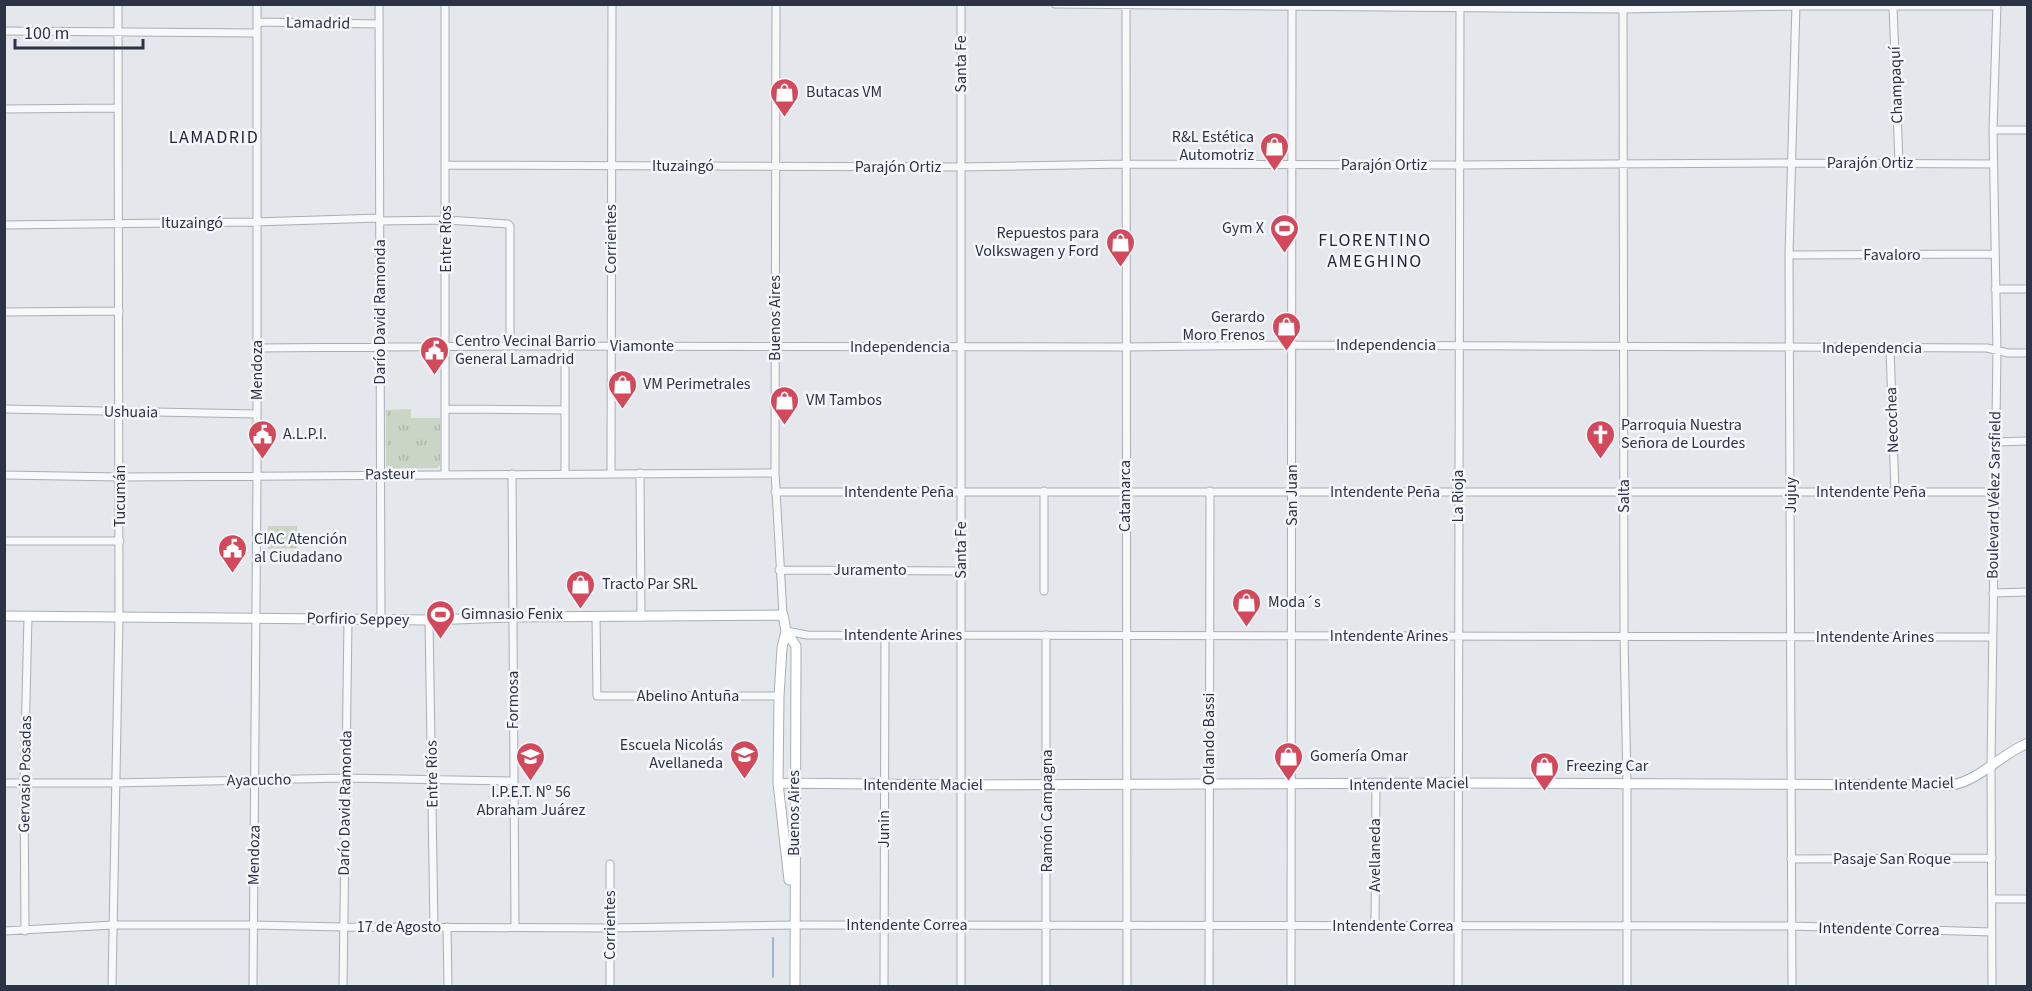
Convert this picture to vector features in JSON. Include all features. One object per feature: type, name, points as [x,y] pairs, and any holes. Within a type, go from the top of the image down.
[{"type":"main road","name":"Porfirio Seppey","points":[[4,616],[429,620],[512,617],[783,615]]},
{"type":"main road","name":"Buenos Aires","points":[[783,615],[786,631],[796,646],[795,987]]},
{"type":"main road","name":"Buenos Aires","points":[[786,631],[782,648],[779,696],[778,783],[794,925]]},
{"type":"main road","name":"Intendente Maciel","points":[[778,783],[962,786],[1457,783],[1952,784],[1966,781],[2014,749],[2028,743]]},
{"type":"street","name":"Tucumán","points":[[112,987],[120,542],[118,4]]},
{"type":"street","name":"Mendoza","points":[[253,987],[257,476],[257,4]]},
{"type":"street","name":"Darío David Ramonda","points":[[379,4],[381,620]]},
{"type":"street","name":"Entre Ríos","points":[[445,474],[446,4]]},
{"type":"street","name":"Corrientes","points":[[611,473],[612,4]]},
{"type":"street","name":"Buenos Aires","points":[[776,4],[775,492],[783,615]]},
{"type":"street","name":"Santa Fe","points":[[961,4],[961,987]]},
{"type":"street","points":[[1055,4],[1623,7],[1997,5]]},
{"type":"street","name":"Catamarca","points":[[1126,5],[1127,987]]},
{"type":"street","name":"Jujuy","points":[[1792,987],[1789,255],[1796,5]]},
{"type":"street","name":"Boulevard Vélez Sarsfield","points":[[1992,987],[1991,764],[1996,351],[1993,130],[1997,5]]},
{"type":"street","name":"San Juan","points":[[1291,987],[1292,6]]},
{"type":"street","name":"La Rioja","points":[[1458,987],[1460,6]]},
{"type":"street","name":"Champaquí","points":[[1893,6],[1899,163]]},
{"type":"street","name":"Salta","points":[[1623,7],[1623,636],[1627,784],[1627,987]]},
{"type":"street","name":"Lamadrid","points":[[257,22],[379,24]]},
{"type":"street","points":[[4,31],[257,33]]},
{"type":"street","points":[[4,109],[118,108]]},
{"type":"street","points":[[1993,130],[2028,130]]},
{"type":"street","name":"Parajón Ortiz","points":[[776,166],[1993,164]]},
{"type":"street","name":"Ituzaingó","points":[[446,165],[776,166]]},
{"type":"street","name":"Ituzaingó","points":[[4,225],[380,220],[447,220],[508,224],[510,226],[510,346]]},
{"type":"street","name":"Favaloro","points":[[1789,255],[1995,254]]},
{"type":"street","points":[[1995,289],[2028,289]]},
{"type":"street","points":[[4,312],[119,311]]},
{"type":"street","points":[[565,346],[565,473]]},
{"type":"street","name":"Independencia","points":[[775,347],[1624,346],[1987,348],[1996,351],[2028,353]]},
{"type":"street","name":"Viamonte","points":[[257,348],[775,347]]},
{"type":"street","name":"Necochea","points":[[1890,348],[1895,492]]},
{"type":"street","name":"Ushuaia","points":[[4,409],[257,414]]},
{"type":"street","points":[[446,409],[565,410]]},
{"type":"street","points":[[1995,442],[2028,441]]},
{"type":"street","points":[[640,473],[641,616]]},
{"type":"street","name":"Pasteur","points":[[4,476],[775,473]]},
{"type":"street","name":"Formosa","points":[[512,474],[515,927]]},
{"type":"street","points":[[1044,491],[1044,591]]},
{"type":"street","name":"Intendente Peña","points":[[775,492],[1994,492]]},
{"type":"street","name":"Orlando Bassi","points":[[1209,987],[1210,492]]},
{"type":"street","points":[[4,541],[120,542]]},
{"type":"street","name":"Juramento","points":[[779,570],[961,571]]},
{"type":"street","points":[[1993,593],[2028,592]]},
{"type":"street","name":"Gervasio Posadas","points":[[25,931],[24,783],[28,616]]},
{"type":"street","name":"Abelino Antuña","points":[[596,616],[597,696],[779,696]]},
{"type":"street","name":"Darío David Ramonda","points":[[343,987],[344,778],[348,620]]},
{"type":"street","name":"Entre Ríos","points":[[429,620],[434,927]]},
{"type":"street","name":"Intendente Arines","points":[[786,631],[807,635],[1992,637]]},
{"type":"street","name":"Junin","points":[[884,987],[885,635]]},
{"type":"street","name":"Ramón Campagna","points":[[1046,635],[1046,987]]},
{"type":"street","name":"Ayacucho","points":[[4,783],[344,778],[514,781]]},
{"type":"street","name":"Avellaneda","points":[[1375,926],[1376,784]]},
{"type":"street","name":"Pasaje San Roque","points":[[1791,859],[1992,858]]},
{"type":"street","name":"Corrientes","points":[[610,864],[610,987]]},
{"type":"street","points":[[1992,899],[2028,898]]},
{"type":"street","name":"17 de Agosto","points":[[4,931],[113,925],[610,928],[794,925]]},
{"type":"street","name":"Intendente Correa","points":[[794,925],[1792,926],[1992,932]]},
{"type":"street","points":[[447,927],[448,987]]},
{"type":"green space","points":[[411,409],[411,418],[440,418],[440,465],[437,468],[389,469],[386,466],[386,410]]},
{"type":"green space","points":[[268,526],[297,526],[298,548],[268,549]]},
{"type":"waterway","points":[[773,938],[773,977]]},
{"type":"place","name":"Butacas VM","points":[[785,118]]},
{"type":"place","name":"R&L Estética Automotriz","points":[[1275,172]]},
{"type":"place","name":"Gym X","points":[[1285,254]]},
{"type":"place","name":"Repuestos para Volkswagen y Ford","points":[[1120,268]]},
{"type":"place","name":"Gerardo Moro Frenos","points":[[1286,352]]},
{"type":"place","name":"Centro Vecinal Barrio General Lamadrid","points":[[434,376]]},
{"type":"place","name":"VM Perimetrales","points":[[622,410]]},
{"type":"place","name":"VM Tambos","points":[[785,426]]},
{"type":"place","name":"A.L.P.I.","points":[[262,460]]},
{"type":"place","name":"Parroquia Nuestra Señora de Lourdes","points":[[1600,460]]},
{"type":"place","name":"CIAC Atención al Ciudadano","points":[[233,574]]},
{"type":"place","name":"Tracto Par SRL","points":[[581,610]]},
{"type":"place","name":"Moda´s","points":[[1247,628]]},
{"type":"place","name":"Gimnasio Fenix","points":[[440,640]]},
{"type":"place","name":"Escuela Nicolás Avellaneda","points":[[744,780]]},
{"type":"place","name":"I.P.E.T. Nº 56 Abraham Juárez","points":[[531,782]]},
{"type":"place","name":"Gomería Omar","points":[[1289,782]]},
{"type":"place","name":"Freezing Car","points":[[1545,792]]},
{"type":"district","name":"LAMADRID","points":[[214,137]]},
{"type":"district","name":"FLORENTINO AMEGHINO","points":[[1375,250]]}]
